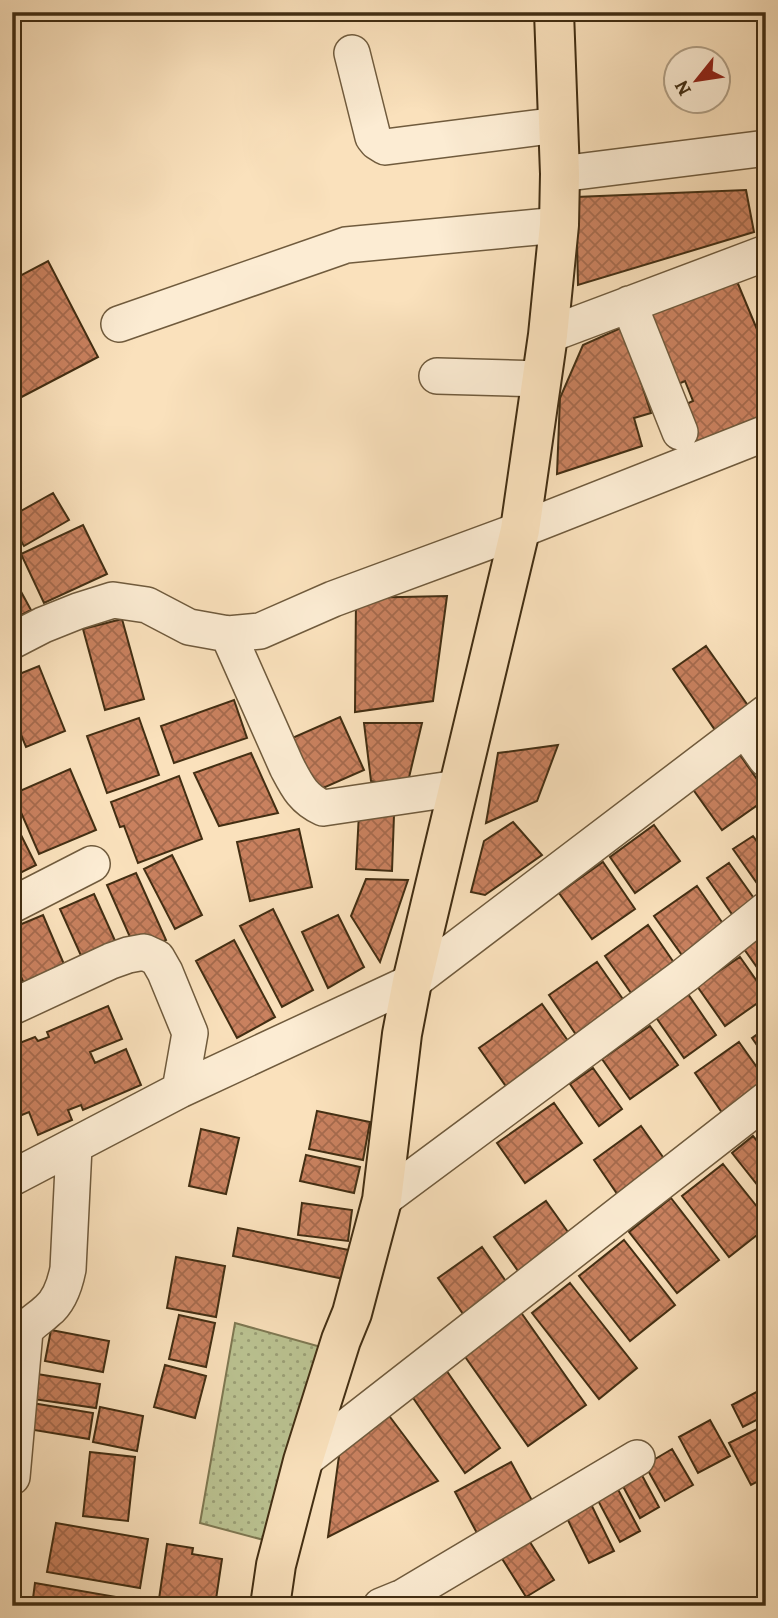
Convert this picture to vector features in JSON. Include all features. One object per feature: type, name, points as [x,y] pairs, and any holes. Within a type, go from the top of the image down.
[{"type":"main road","points":[[271,1606],[276,1565],[303,1461],[352,1313],[382,1200],[402,1034],[412,982],[520,530],[548,335],[559,225],[560,174],[554,12]]},
{"type":"street","points":[[352,53],[373,137],[384,147],[558,125]]},
{"type":"street","points":[[560,174],[766,148]]},
{"type":"street","points":[[119,324],[346,245],[559,225]]},
{"type":"street","points":[[548,335],[764,258]]},
{"type":"street","points":[[629,304],[680,432]]},
{"type":"street","points":[[437,376],[541,379]]},
{"type":"street","points":[[12,641],[43,625],[113,600],[146,605],[189,627],[228,634],[260,631],[333,599],[520,530],[766,433]]},
{"type":"street","points":[[228,634],[287,768],[297,787],[311,802],[323,808],[458,788]]},
{"type":"street","points":[[12,1178],[180,1090],[412,982],[755,721],[766,759]]},
{"type":"street","points":[[12,905],[92,864]]},
{"type":"street","points":[[382,1200],[685,975],[766,910]]},
{"type":"street","points":[[12,1007],[128,955],[144,952],[157,958],[190,1033],[180,1090]]},
{"type":"street","points":[[303,1461],[766,1100]]},
{"type":"street","points":[[12,1477],[25,1331],[56,1302],[68,1269],[74,1147]]},
{"type":"street","points":[[381,1606],[403,1597],[637,1458]]},
{"type":"green space","points":[[235,1323],[328,1349],[290,1547],[200,1523]]},
{"type":"building","points":[[746,190],[754,232],[578,285],[576,197]]},
{"type":"building","points":[[48,261],[98,357],[12,402],[12,280]]},
{"type":"building","points":[[736,279],[766,351],[766,418],[699,446],[682,406],[693,401],[685,381],[676,385],[647,315]]},
{"type":"building","points":[[623,327],[651,413],[634,418],[642,446],[557,474],[560,398],[583,345]]},
{"type":"building","points":[[53,493],[69,520],[24,546],[12,526],[12,516]]},
{"type":"building","points":[[83,525],[107,574],[44,603],[21,554]]},
{"type":"building","points":[[12,575],[31,610],[12,620]]},
{"type":"building","points":[[447,596],[433,701],[355,712],[356,598]]},
{"type":"building","points":[[122,619],[144,699],[105,710],[83,629]]},
{"type":"building","points":[[706,646],[749,707],[715,730],[673,669]]},
{"type":"building","points":[[39,666],[65,731],[26,747],[12,713],[12,677]]},
{"type":"building","points":[[234,700],[247,738],[174,763],[161,726]]},
{"type":"building","points":[[340,717],[364,770],[314,792],[290,739]]},
{"type":"building","points":[[139,718],[159,775],[107,793],[87,736]]},
{"type":"building","points":[[364,723],[422,723],[406,790],[371,781]]},
{"type":"building","points":[[558,745],[537,801],[486,823],[498,753]]},
{"type":"building","points":[[251,753],[278,813],[219,826],[194,773]]},
{"type":"building","points":[[740,755],[766,792],[766,799],[722,830],[692,788]]},
{"type":"building","points":[[70,769],[96,830],[39,854],[13,794]]},
{"type":"building","points":[[179,776],[202,839],[138,863],[124,826],[120,827],[111,802]]},
{"type":"building","points":[[359,813],[394,815],[392,871],[356,869]]},
{"type":"building","points":[[12,817],[36,865],[12,877]]},
{"type":"building","points":[[513,822],[542,855],[485,895],[471,892],[484,841]]},
{"type":"building","points":[[654,825],[680,861],[635,893],[610,857]]},
{"type":"building","points":[[299,829],[312,887],[250,901],[237,842]]},
{"type":"building","points":[[753,836],[766,854],[766,896],[733,849]]},
{"type":"building","points":[[172,855],[202,915],[175,929],[144,869]]},
{"type":"building","points":[[603,862],[635,909],[592,939],[559,893]]},
{"type":"building","points":[[729,863],[758,904],[736,920],[707,878]]},
{"type":"building","points":[[136,873],[166,940],[137,953],[107,885]]},
{"type":"building","points":[[366,879],[408,880],[380,962],[351,916]]},
{"type":"building","points":[[697,886],[726,928],[684,958],[654,916]]},
{"type":"building","points":[[94,894],[121,954],[87,969],[60,909]]},
{"type":"building","points":[[273,909],[313,990],[282,1007],[240,926]]},
{"type":"building","points":[[43,915],[69,976],[28,993],[12,956],[12,928]]},
{"type":"building","points":[[338,915],[364,967],[328,988],[302,932]]},
{"type":"building","points":[[648,925],[679,970],[636,1000],[605,956]]},
{"type":"building","points":[[766,933],[766,980],[744,949]]},
{"type":"building","points":[[234,940],[275,1017],[237,1038],[196,961]]},
{"type":"building","points":[[740,957],[766,997],[725,1026],[697,986]]},
{"type":"building","points":[[597,962],[627,1005],[579,1039],[549,995]]},
{"type":"building","points":[[686,991],[716,1035],[684,1058],[653,1013]]},
{"type":"building","points":[[542,1004],[573,1048],[510,1092],[479,1048]]},
{"type":"building","points":[[108,1006],[122,1039],[90,1052],[95,1063],[126,1049],[141,1085],[83,1110],[81,1105],[68,1110],[72,1120],[38,1135],[29,1112],[12,1119],[12,1046],[35,1037],[38,1041],[49,1037],[47,1032]]},
{"type":"building","points":[[650,1026],[678,1065],[630,1099],[602,1059]]},
{"type":"building","points":[[766,1028],[766,1058],[752,1038]]},
{"type":"building","points":[[739,1042],[766,1080],[766,1093],[727,1120],[695,1073]]},
{"type":"building","points":[[593,1068],[622,1109],[599,1126],[570,1084]]},
{"type":"building","points":[[554,1103],[582,1143],[525,1183],[497,1143]]},
{"type":"building","points":[[317,1111],[370,1122],[363,1160],[309,1149]]},
{"type":"building","points":[[641,1126],[670,1167],[622,1201],[594,1160]]},
{"type":"building","points":[[201,1129],[239,1138],[226,1194],[189,1186]]},
{"type":"building","points":[[753,1136],[766,1152],[766,1196],[732,1153]]},
{"type":"building","points":[[306,1155],[360,1167],[354,1193],[300,1181]]},
{"type":"building","points":[[723,1164],[766,1218],[766,1228],[729,1257],[682,1196]]},
{"type":"building","points":[[671,1198],[719,1260],[677,1293],[629,1232]]},
{"type":"building","points":[[546,1201],[575,1242],[523,1278],[494,1237]]},
{"type":"building","points":[[302,1203],[352,1210],[348,1241],[298,1235]]},
{"type":"building","points":[[238,1228],[349,1250],[344,1279],[233,1256]]},
{"type":"building","points":[[624,1240],[675,1305],[630,1341],[579,1276]]},
{"type":"building","points":[[482,1247],[512,1290],[468,1321],[438,1278]]},
{"type":"building","points":[[176,1257],[225,1266],[216,1317],[167,1308]]},
{"type":"building","points":[[570,1283],[637,1368],[599,1399],[532,1313]]},
{"type":"building","points":[[520,1311],[586,1405],[528,1446],[461,1351]]},
{"type":"building","points":[[179,1315],[215,1323],[206,1367],[169,1359]]},
{"type":"building","points":[[51,1330],[109,1341],[103,1372],[45,1361]]},
{"type":"building","points":[[165,1365],[206,1376],[195,1418],[154,1407]]},
{"type":"building","points":[[444,1367],[500,1448],[465,1473],[409,1392]]},
{"type":"building","points":[[37,1374],[100,1384],[96,1408],[33,1399]]},
{"type":"building","points":[[762,1389],[766,1396],[766,1415],[743,1427],[732,1405]]},
{"type":"building","points":[[32,1403],[93,1413],[89,1439],[28,1429]]},
{"type":"building","points":[[100,1407],[143,1416],[137,1451],[93,1442]]},
{"type":"building","points":[[384,1409],[438,1481],[328,1537],[341,1441]]},
{"type":"building","points":[[710,1420],[730,1456],[698,1473],[679,1437]]},
{"type":"building","points":[[763,1426],[766,1432],[766,1477],[751,1485],[729,1443]]},
{"type":"building","points":[[672,1449],[693,1485],[665,1501],[645,1465]]},
{"type":"building","points":[[90,1452],[135,1457],[128,1521],[83,1516]]},
{"type":"building","points":[[511,1462],[534,1504],[478,1535],[455,1492]]},
{"type":"building","points":[[637,1466],[659,1507],[640,1518],[618,1477]]},
{"type":"building","points":[[613,1480],[640,1531],[620,1542],[593,1491]]},
{"type":"building","points":[[587,1496],[614,1551],[589,1563],[562,1508]]},
{"type":"building","points":[[56,1523],[148,1539],[140,1588],[47,1572]]},
{"type":"building","points":[[528,1539],[554,1580],[526,1597],[501,1557]]},
{"type":"building","points":[[167,1544],[193,1548],[192,1554],[222,1559],[215,1606],[158,1606]]},
{"type":"building","points":[[35,1583],[122,1598],[120,1606],[32,1606]]}]
